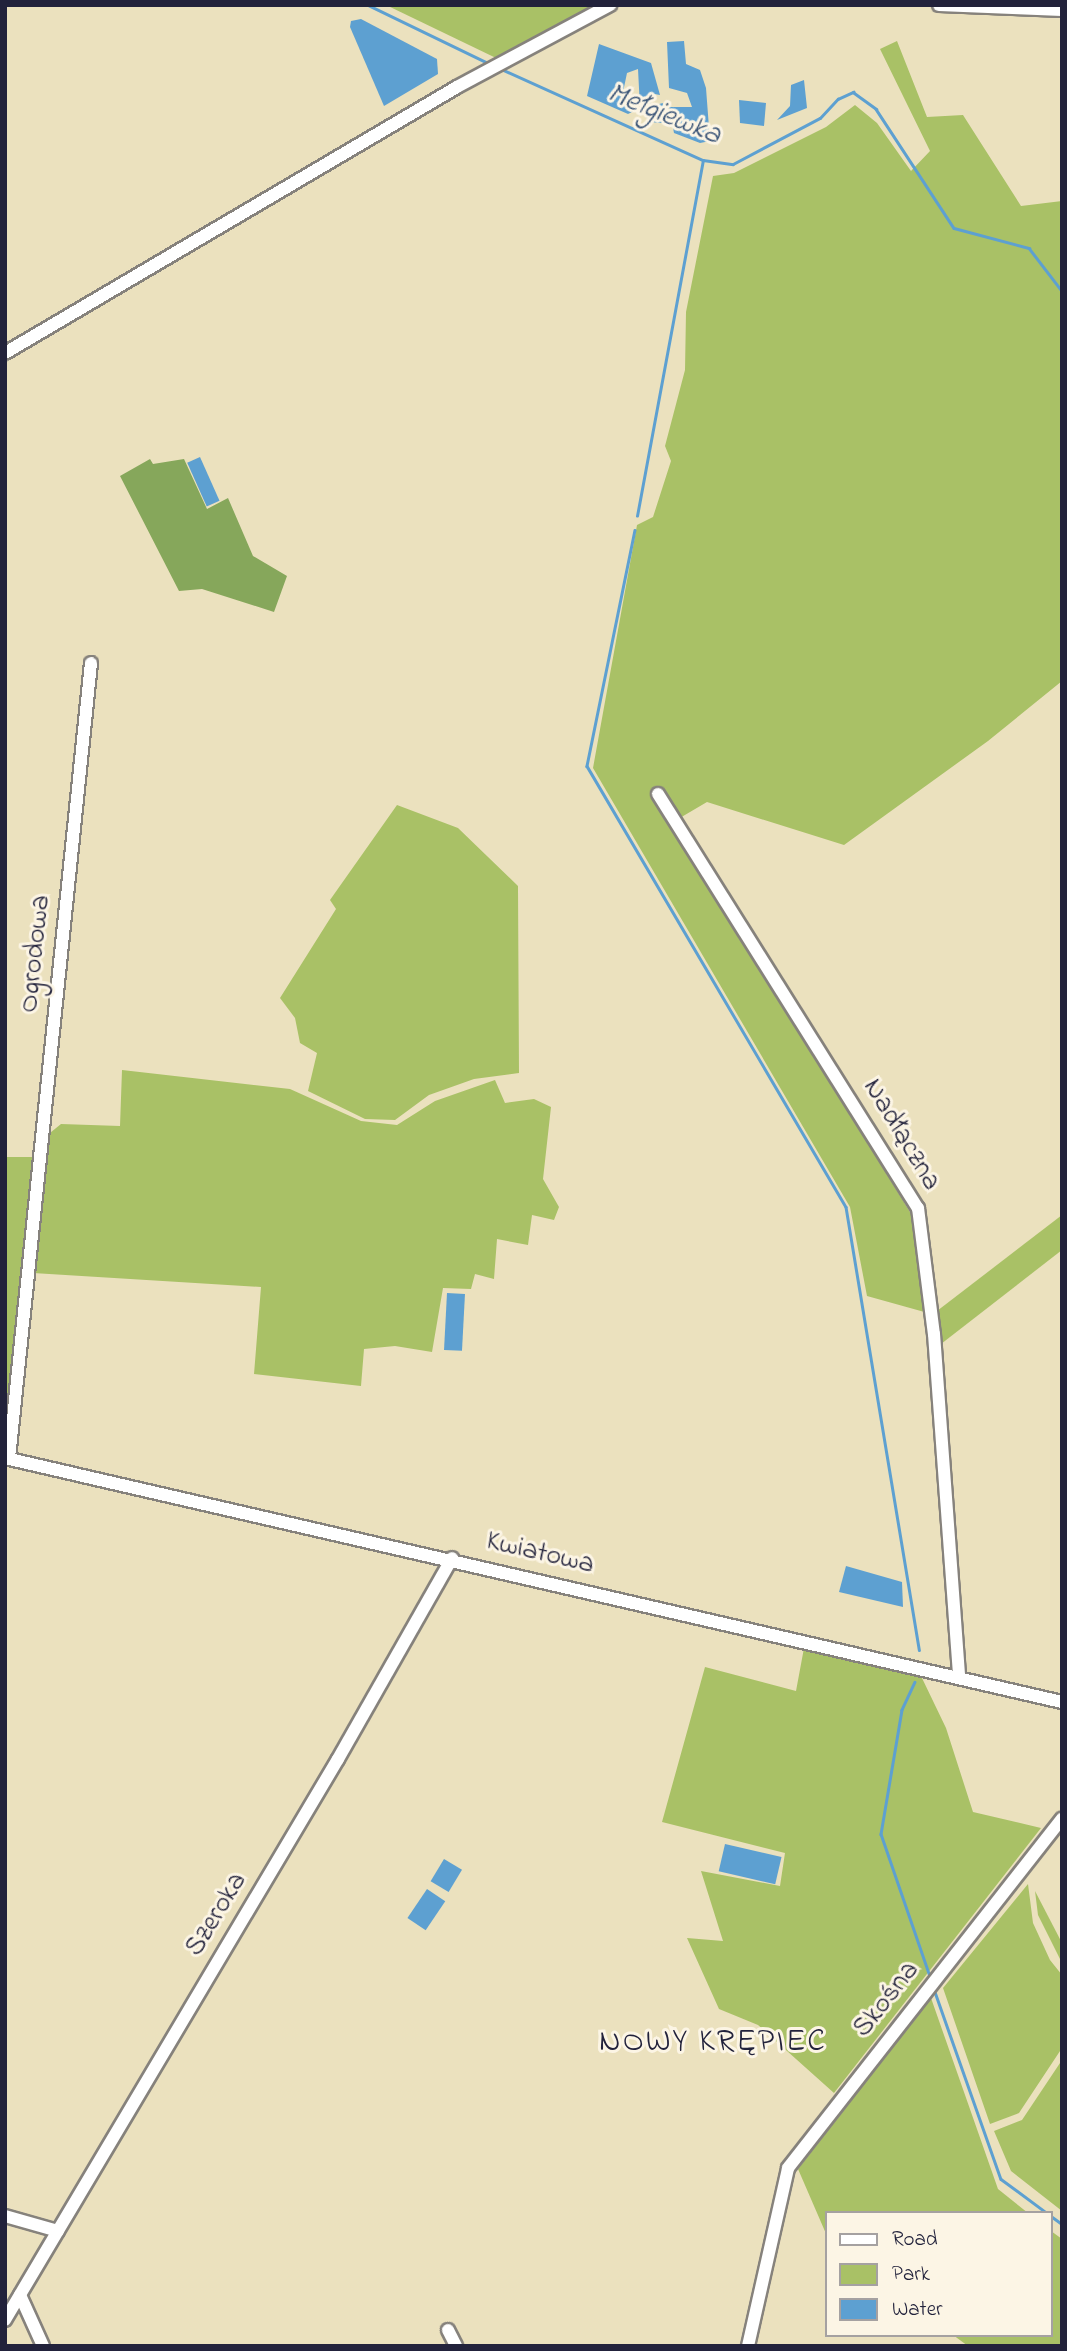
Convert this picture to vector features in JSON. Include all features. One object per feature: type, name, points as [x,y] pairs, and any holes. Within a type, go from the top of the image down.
[{"type":"street","points":[[5,353],[493,67],[610,5]]},
{"type":"street","points":[[939,5],[1062,10]]},
{"type":"street","name":"Ogrodowa","points":[[7,1458],[91,663]]},
{"type":"street","name":"Nadłączna","points":[[658,794],[918,1208],[934,1334],[959,1678]]},
{"type":"street","name":"Kwiatowa","points":[[7,1458],[452,1558],[1062,1702]]},
{"type":"street","name":"Szeroka","points":[[5,2320],[338,1759],[452,1558]]},
{"type":"street","name":"Skośna","points":[[748,2346],[788,2168],[1062,1818]]},
{"type":"street","points":[[5,2216],[58,2231]]},
{"type":"street","points":[[20,2295],[43,2346]]},
{"type":"street","points":[[448,2330],[456,2346]]},
{"type":"green space","points":[[386,5],[594,5],[496,58]]},
{"type":"green space","points":[[897,41],[927,117],[963,115],[1021,206],[1062,201],[1062,681],[988,741],[844,845],[707,802],[673,822],[916,1222],[928,1313],[867,1296],[850,1207],[593,768],[637,525],[653,517],[671,461],[665,446],[685,370],[686,312],[713,176],[734,173],[826,127],[855,105],[877,123],[911,171],[930,151],[880,49]]},
{"type":"green space","points":[[150,459],[153,464],[184,459],[207,509],[228,498],[253,556],[287,576],[274,612],[202,589],[179,591],[120,476]]},
{"type":"green space","points":[[397,805],[458,828],[518,886],[519,1073],[474,1079],[429,1095],[395,1120],[365,1119],[308,1091],[317,1053],[300,1043],[295,1018],[280,998],[336,909],[330,900]]},
{"type":"green space","points":[[122,1070],[290,1089],[361,1121],[397,1125],[435,1101],[495,1080],[505,1103],[534,1099],[551,1107],[543,1179],[559,1207],[554,1220],[532,1215],[528,1245],[497,1239],[494,1279],[475,1274],[471,1289],[443,1288],[432,1352],[395,1346],[364,1349],[361,1386],[254,1374],[261,1287],[33,1273],[45,1137],[61,1124],[120,1126]]},
{"type":"green space","points":[[5,1157],[33,1157],[5,1447]]},
{"type":"green space","points":[[1062,1215],[1062,1250],[941,1344],[937,1311]]},
{"type":"green space","points":[[804,1648],[921,1676],[946,1728],[973,1812],[1041,1828],[834,2093],[758,2025],[719,2009],[687,1938],[723,1941],[701,1871],[780,1886],[785,1853],[662,1822],[705,1667],[796,1691]]},
{"type":"green space","points":[[1028,1884],[1033,1923],[1050,1960],[1062,1975],[1062,2048],[1019,2113],[990,2124],[943,1988]]},
{"type":"green space","points":[[1035,1891],[1062,1943],[1062,1963],[1038,1915]]},
{"type":"green space","points":[[931,1998],[998,2189],[1026,2211],[825,2211],[825,2231],[798,2169]]},
{"type":"green space","points":[[1062,2060],[1062,2211],[1011,2171],[994,2131],[1022,2120]]},
{"type":"green space","points":[[1053,2232],[1062,2239],[1062,2346],[968,2346],[956,2337],[1053,2337]]},
{"type":"water","points":[[361,19],[437,59],[438,74],[384,106],[350,27],[351,21]]},
{"type":"water","points":[[684,41],[686,64],[700,70],[706,88],[710,141],[700,143],[674,133],[669,107],[692,107],[687,93],[669,88],[667,42]]},
{"type":"water","points":[[599,44],[651,63],[660,95],[649,93],[651,106],[663,103],[662,123],[650,122],[640,108],[638,69],[627,73],[622,97],[634,111],[628,114],[587,96]]},
{"type":"water","points":[[804,80],[807,108],[777,120],[790,106],[791,85]]},
{"type":"water","points":[[739,100],[766,103],[764,126],[740,123]]},
{"type":"water","points":[[200,457],[220,501],[207,507],[187,463]]},
{"type":"water","points":[[447,1293],[465,1294],[462,1351],[444,1350]]},
{"type":"water","points":[[846,1566],[902,1582],[903,1607],[839,1592]]},
{"type":"water","points":[[725,1844],[782,1857],[775,1884],[719,1871]]},
{"type":"water","points":[[444,1859],[462,1870],[449,1892],[431,1881]]},
{"type":"water","points":[[427,1889],[445,1901],[426,1930],[407,1918]]},
{"type":"waterway","name":"Mełgiewka","points":[[368,5],[490,64]]},
{"type":"waterway","name":"Mełgiewka","points":[[499,68],[703,160],[733,164],[820,118],[838,99],[853,92],[876,109],[954,228],[1029,248],[1062,291]]},
{"type":"waterway","points":[[637,516],[703,161]]},
{"type":"waterway","points":[[635,530],[587,766],[846,1207],[919,1650]]},
{"type":"waterway","points":[[915,1682],[902,1710],[881,1834],[930,1976]]},
{"type":"waterway","points":[[935,1992],[1001,2179],[1044,2211]]},
{"type":"waterway","points":[[1053,2217],[1062,2224]]},
{"type":"district","name":"NOWY KRĘPIEC","points":[[713,2043]]}]
